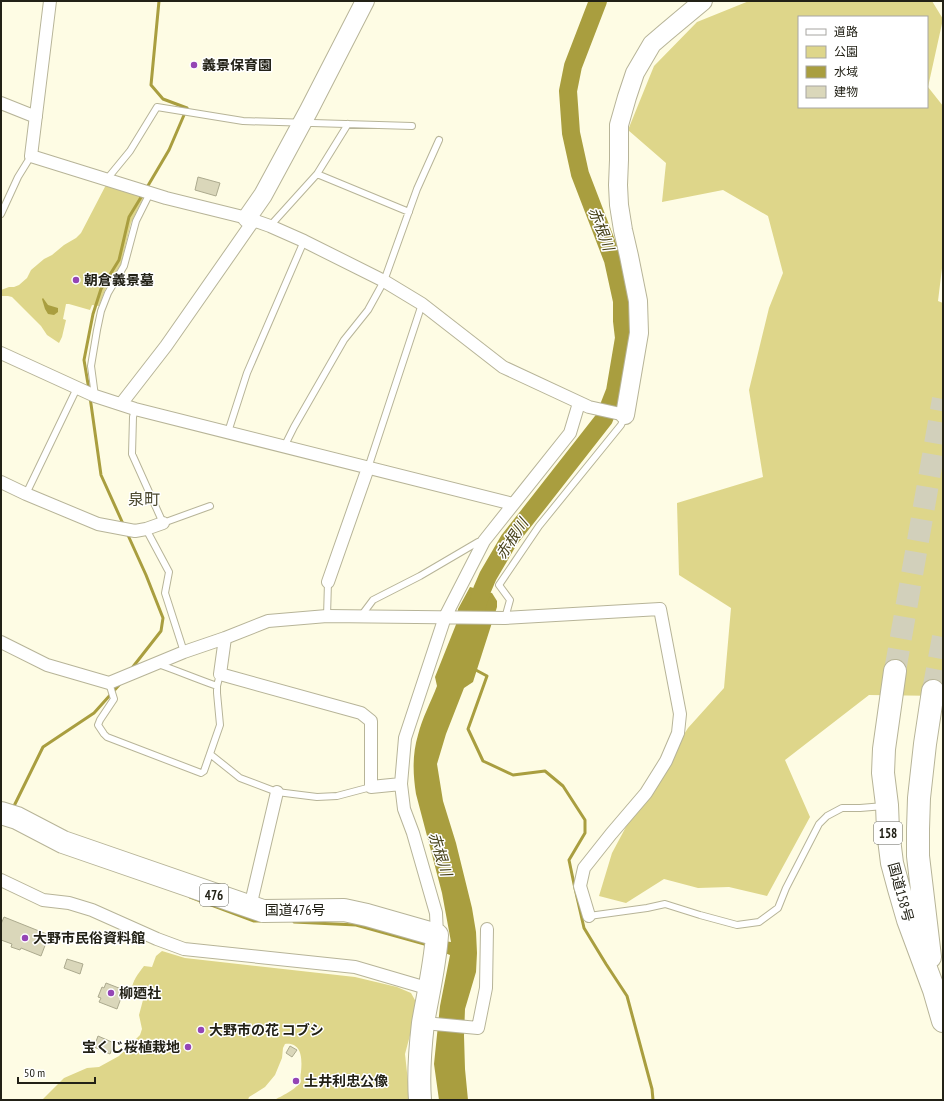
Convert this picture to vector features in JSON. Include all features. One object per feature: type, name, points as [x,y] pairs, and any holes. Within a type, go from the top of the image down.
[{"type":"highway","name":"国道158号","points":[[895,671],[884,750],[883,773],[887,805],[888,837],[892,863],[908,920],[934,990],[943,1021]]},
{"type":"highway","name":"国道158号","points":[[933,691],[919,798],[918,856],[934,990]]},
{"type":"highway","name":"国道476号","points":[[1,813],[17,818],[63,842],[263,911],[344,910],[437,935]]},
{"type":"highway","points":[[420,1100],[419,1059],[427,1023],[437,935]]},
{"type":"street","points":[[50,1],[31,156],[150,193],[251,219],[270,226],[304,241],[384,281],[422,304],[503,367],[584,405],[622,414],[639,333],[638,301],[619,205],[619,125],[635,73],[652,44],[703,1]]},
{"type":"street","points":[[121,404],[166,346],[251,219],[366,1]]},
{"type":"street","points":[[1,103],[36,117]]},
{"type":"street","points":[[2,354],[96,396],[135,409],[513,504]]},
{"type":"street","points":[[437,935],[436,913],[413,833],[404,809],[401,784],[406,738],[449,617],[484,541],[570,433],[584,405]]},
{"type":"street","points":[[328,582],[368,468]]},
{"type":"street","points":[[1,482],[98,524],[135,531],[146,529],[162,523]]},
{"type":"street","points":[[1,642],[47,665],[109,683],[184,652],[226,638],[268,621],[326,616],[502,618],[660,609],[680,714],[678,733],[666,761],[646,793],[584,868],[580,886],[589,916]]},
{"type":"street","points":[[226,638],[218,680],[361,713],[371,721],[371,786],[401,784]]},
{"type":"street","points":[[250,907],[277,792]]},
{"type":"street","points":[[1,880],[43,900],[69,903],[92,910],[157,939],[184,949],[355,967],[430,988]]},
{"type":"street","points":[[427,1023],[478,1028],[486,988],[487,929]]},
{"type":"lane","points":[[107,179],[130,151],[157,107],[243,122],[412,126]]},
{"type":"lane","points":[[270,226],[318,174],[348,124]]},
{"type":"lane","points":[[284,447],[344,340],[368,310],[384,281],[409,212],[439,140]]},
{"type":"lane","points":[[1,214],[18,177],[31,156]]},
{"type":"lane","points":[[318,174],[409,212]]},
{"type":"lane","points":[[96,396],[91,366],[96,330],[101,311],[108,293],[124,266],[136,221],[150,193]]},
{"type":"lane","points":[[228,432],[247,373],[304,241]]},
{"type":"lane","points":[[368,468],[422,304]]},
{"type":"lane","points":[[26,494],[77,388]]},
{"type":"lane","points":[[135,409],[133,417],[132,454],[162,523],[210,506]]},
{"type":"lane","points":[[502,618],[510,600],[499,585],[539,526],[621,425],[622,414]]},
{"type":"lane","points":[[146,529],[169,572],[165,593],[184,652]]},
{"type":"lane","points":[[361,616],[374,600],[420,576],[478,542],[484,541]]},
{"type":"lane","points":[[326,616],[328,582]]},
{"type":"lane","points":[[109,683],[114,699],[98,725],[107,737],[201,773],[204,771],[220,725],[218,680],[197,679],[180,671],[157,664]]},
{"type":"lane","points":[[210,754],[240,778],[277,792],[317,797],[337,796],[371,786]]},
{"type":"lane","points":[[589,916],[666,904],[737,925],[759,922],[778,908],[786,888],[819,824],[827,816],[842,808],[887,805]]},
{"type":"green space","points":[[749,1],[932,1],[943,19],[928,87],[943,106],[943,260],[938,301],[943,303],[943,696],[869,695],[785,760],[810,817],[767,896],[729,887],[698,888],[664,879],[626,903],[599,896],[612,853],[635,810],[688,728],[724,688],[731,608],[679,575],[677,503],[763,477],[749,390],[769,308],[783,273],[768,216],[723,190],[662,202],[666,163],[628,130],[654,66],[697,22]]},
{"type":"green space","points":[[107,183],[145,195],[131,223],[121,264],[105,290],[99,306],[92,305],[90,310],[66,304],[63,319],[66,320],[59,343],[47,335],[41,326],[12,297],[1,296],[1,290],[19,285],[27,278],[31,270],[44,259],[52,255],[81,233]]},
{"type":"green space","points":[[162,951],[185,958],[355,977],[397,987],[411,993],[416,1002],[413,1024],[405,1054],[410,1100],[274,1100],[292,1090],[300,1081],[300,1053],[295,1046],[285,1044],[282,1058],[275,1075],[265,1087],[249,1097],[248,1100],[42,1100],[64,1078],[87,1068],[99,1067],[119,1056],[140,1035],[142,1029],[139,1015],[143,1000],[141,996],[132,993],[133,985],[135,978],[144,966],[152,967],[156,956]]},
{"type":"water","points":[[43,298],[48,305],[58,308],[58,312],[54,315],[48,314],[45,309]]},
{"type":"water","points":[[470,587],[492,593],[497,601],[497,607],[473,682],[464,688],[446,734],[437,764],[443,801],[456,843],[472,908],[476,932],[476,972],[465,1009],[465,1069],[468,1100],[439,1100],[434,1064],[440,1006],[450,955],[442,952],[444,941],[451,942],[442,893],[416,794],[414,757],[416,742],[424,716],[437,686],[435,677],[457,622],[458,609]]},
{"type":"building","points":[[198,177],[220,183],[216,196],[195,190]]},
{"type":"building","points":[[4,917],[49,935],[41,956],[21,948],[20,950],[11,947],[12,944],[1,940],[1,924]]},
{"type":"building","points":[[67,959],[83,964],[80,974],[64,968]]},
{"type":"building","name":"柳廼社","points":[[106,983],[124,990],[117,1009],[99,1002],[101,998],[98,997],[102,987],[104,988]]},
{"type":"building","points":[[98,1036],[114,1043],[110,1054],[94,1047]]},
{"type":"building","points":[[290,1046],[297,1050],[292,1057],[286,1053]]},
{"type":"waterway","points":[[146,189],[169,150],[187,108],[163,99],[151,85],[159,1]]},
{"type":"waterway","name":"赤根川","points":[[475,613],[488,576],[509,540],[604,419],[615,391],[624,338],[622,301],[613,260],[580,174],[571,133],[568,91],[573,66],[598,1]]},
{"type":"waterway","points":[[89,390],[84,360],[93,314],[101,289],[119,260],[129,217],[143,194]]},
{"type":"waterway","points":[[90,397],[101,475],[124,526]]},
{"type":"waterway","points":[[127,533],[163,618],[161,631],[132,668]]},
{"type":"waterway","points":[[474,669],[487,676],[468,729],[483,761],[513,775],[545,771],[563,786],[585,820],[585,833],[569,860],[584,928],[627,996],[652,1089],[653,1100]]},
{"type":"waterway","points":[[14,808],[43,747],[94,713],[120,684]]},
{"type":"waterway","points":[[190,897],[254,921],[260,921]]},
{"type":"waterway","points":[[294,922],[356,925],[428,945]]},
{"type":"tunnel","points":[[895,671],[943,399]]},
{"type":"tunnel","points":[[933,691],[943,637]]},
{"type":"place","name":"義景保育園","points":[[194,65]]},
{"type":"place","name":"朝倉義景墓","points":[[76,280]]},
{"type":"place","name":"大野市民俗資料館","points":[[25,938]]},
{"type":"place","name":"柳廼社","points":[[111,993]]},
{"type":"place","name":"大野市の花 コブシ","points":[[201,1030]]},
{"type":"place","name":"宝くじ桜植栽地","points":[[188,1047]]},
{"type":"place","name":"土井利忠公像","points":[[296,1081]]},
{"type":"district","name":"泉町","points":[[144,499]]}]
